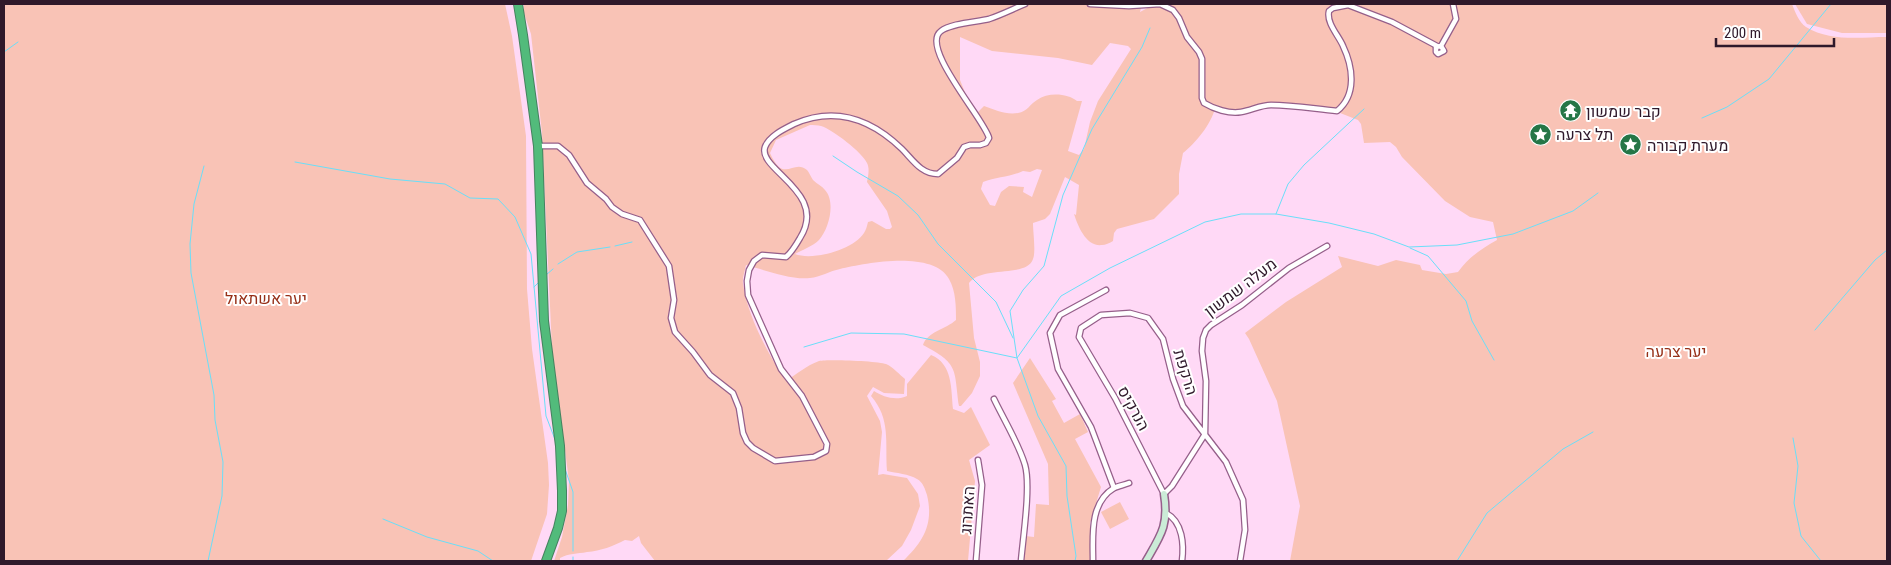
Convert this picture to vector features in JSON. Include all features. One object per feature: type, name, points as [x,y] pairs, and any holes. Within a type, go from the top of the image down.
[{"type":"highway","points":[[518,4],[524,34],[538,146],[544,321],[560,446],[562,511],[546,561]]},
{"type":"street","points":[[538,146],[558,146],[569,155],[587,184],[606,199],[612,207],[622,214],[640,220],[669,266],[674,300],[671,318],[675,332],[710,375],[733,393],[739,408],[742,433],[747,442],[761,454],[774,461],[814,457],[826,451],[827,444],[802,396],[777,362],[748,294],[747,281],[754,261],[762,255],[786,257],[791,253],[805,227],[803,199],[797,190],[772,167],[764,153],[765,147],[770,139],[784,128],[801,121],[823,116],[852,117],[866,122],[890,139],[923,170],[931,174],[938,174],[957,158],[964,147],[986,143],[989,138],[983,124],[974,115],[948,71],[937,42],[938,35],[948,27],[992,18],[1024,4]]},
{"type":"street","points":[[1090,4],[1129,6],[1160,4],[1173,10],[1179,18],[1187,37],[1202,59],[1202,98],[1204,104],[1232,112],[1240,112],[1265,105],[1337,110],[1344,106],[1348,99],[1352,80],[1348,59],[1329,18],[1330,11],[1333,8],[1348,6],[1374,15],[1439,46],[1456,19],[1453,4]]},
{"type":"street","name":"מעלה שמשון","points":[[1205,434],[1206,381],[1202,351],[1206,330],[1210,325],[1242,306],[1289,268],[1327,246]]},
{"type":"street","points":[[1106,290],[1060,315],[1050,333],[1058,369],[1091,427],[1114,488]]},
{"type":"street","name":"הרקפת","points":[[1079,337],[1081,328],[1102,315],[1130,313],[1148,318],[1163,339],[1173,379],[1183,406],[1226,462],[1243,500],[1245,530],[1240,561]]},
{"type":"street","name":"הנרקיס","points":[[1079,337],[1119,407],[1164,494]]},
{"type":"street","points":[[994,399],[1026,470],[1026,496],[1020,561]]},
{"type":"street","points":[[1146,561],[1165,524],[1164,494],[1172,486],[1205,434]]},
{"type":"street","name":"האתרוג","points":[[976,561],[982,485],[978,460]]},
{"type":"street","points":[[1093,561],[1093,534],[1096,513],[1105,496],[1114,488],[1128,483]]},
{"type":"street","points":[[1166,513],[1173,518],[1180,530],[1183,548],[1182,561]]},
{"type":"green space","name":"יער אשתאול","points":[[4,4],[505,4],[512,36],[526,136],[527,289],[532,349],[548,463],[547,514],[531,561],[4,561]]},
{"type":"green space","name":"יער צרעה","points":[[524,4],[1142,4],[1140,12],[1155,4],[1792,4],[1801,22],[1815,32],[1846,38],[1887,37],[1887,561],[1290,561],[1300,506],[1277,401],[1245,333],[1286,302],[1342,267],[1338,256],[1378,266],[1396,260],[1420,265],[1422,270],[1446,274],[1458,272],[1466,262],[1497,240],[1493,222],[1470,217],[1445,201],[1390,142],[1364,143],[1361,124],[1358,120],[1335,111],[1302,104],[1234,110],[1215,108],[1202,133],[1183,153],[1179,174],[1179,194],[1154,219],[1117,229],[1114,233],[1113,241],[1106,244],[1096,245],[1083,235],[1074,214],[1076,215],[1079,185],[1065,177],[1050,214],[1045,219],[1033,223],[1034,252],[1033,259],[1029,265],[1014,270],[984,274],[969,283],[974,338],[980,362],[980,376],[972,393],[961,406],[959,406],[953,368],[943,357],[923,345],[928,337],[956,320],[956,304],[953,289],[949,279],[941,270],[929,264],[898,261],[851,267],[814,277],[794,278],[746,265],[743,282],[749,309],[772,359],[786,381],[814,363],[832,360],[886,364],[905,379],[904,394],[884,393],[873,387],[867,396],[880,421],[882,432],[878,475],[883,474],[907,478],[918,494],[920,506],[911,530],[902,546],[886,561],[655,561],[641,543],[639,536],[632,541],[625,540],[602,549],[570,554],[560,558],[560,561],[554,561],[562,537],[568,505],[569,481],[552,349],[542,133],[531,34],[524,13]],"holes":[[[960,37],[992,51],[1058,58],[1092,65],[1110,43],[1128,46],[1131,49],[1098,101],[1090,122],[1084,149],[1079,155],[1068,151],[1082,101],[1057,94],[1041,97],[1021,112],[1005,113],[984,106],[977,113],[966,95],[960,80]],[[810,125],[821,126],[839,136],[860,153],[867,163],[869,170],[867,182],[887,211],[892,227],[886,229],[872,221],[868,222],[865,232],[859,239],[842,249],[821,255],[802,256],[795,254],[814,244],[823,235],[830,215],[830,201],[825,190],[813,180],[807,170],[802,167],[784,169],[775,162],[770,153],[776,140]],[[1037,169],[1042,170],[1032,197],[1023,192],[1024,187],[1009,186],[1001,192],[995,206],[990,205],[981,189],[983,182],[1023,171],[1030,172]]]},
{"type":"green space","points":[[1795,4],[1887,4],[1887,33],[1842,33],[1807,24]]},
{"type":"green space","points":[[931,355],[943,364],[947,371],[951,385],[953,409],[964,413],[971,407],[990,445],[969,460],[975,481],[968,561],[903,561],[916,547],[925,532],[928,524],[929,505],[925,488],[919,480],[914,477],[887,471],[886,431],[882,413],[871,396],[874,391],[890,398],[907,396],[907,384]]},
{"type":"green space","points":[[1030,358],[1056,399],[1052,401],[1064,423],[1080,414],[1088,432],[1075,439],[1101,487],[1090,523],[1090,561],[1023,561],[1025,536],[1034,537],[1036,504],[1049,505],[1048,464],[1013,383]]},
{"type":"green space","points":[[1120,502],[1129,519],[1110,529],[1101,512]]},
{"type":"waterway","points":[[1702,118],[1727,107],[1769,79],[1831,4]]},
{"type":"waterway","points":[[1075,561],[1076,556],[1067,496],[1066,466],[1038,416],[1017,358],[1010,311],[1023,290],[1044,266],[1063,195],[1092,129],[1142,47],[1150,28]]},
{"type":"waterway","points":[[4,52],[18,42]]},
{"type":"waterway","points":[[1276,214],[1288,184],[1304,165],[1364,109]]},
{"type":"waterway","points":[[833,156],[898,196],[918,215],[938,244],[996,302],[1013,338]]},
{"type":"waterway","points":[[295,162],[390,179],[445,184],[470,198],[498,199],[515,217],[531,254],[546,416],[556,442]]},
{"type":"waterway","points":[[204,166],[194,204],[190,244],[191,273],[214,395],[215,420],[223,462],[222,496],[208,561]]},
{"type":"waterway","points":[[804,347],[851,333],[904,334],[1017,358],[1061,296],[1110,268],[1205,222],[1241,214],[1276,214],[1329,223],[1374,234],[1409,247],[1457,245],[1513,234],[1573,211],[1598,193]]},
{"type":"waterway","points":[[615,246],[632,242]]},
{"type":"waterway","points":[[558,264],[577,252],[610,247]]},
{"type":"waterway","points":[[1410,248],[1428,256],[1466,301],[1472,321],[1494,360]]},
{"type":"waterway","points":[[1815,330],[1875,260],[1887,250]]},
{"type":"waterway","points":[[546,275],[553,269]]},
{"type":"waterway","points":[[534,287],[539,282]]},
{"type":"waterway","points":[[1457,561],[1487,513],[1563,449],[1593,432]]},
{"type":"waterway","points":[[1793,438],[1798,466],[1794,503],[1801,536],[1821,561]]},
{"type":"waterway","points":[[564,466],[573,492],[573,551]]},
{"type":"waterway","points":[[383,519],[427,537],[478,551],[493,561]]},
{"type":"place","name":"קבר שמשון","points":[[1570,111]]},
{"type":"place","name":"תל צרעה","points":[[1540,134]]},
{"type":"place","name":"מערת קבורה","points":[[1631,145]]}]
